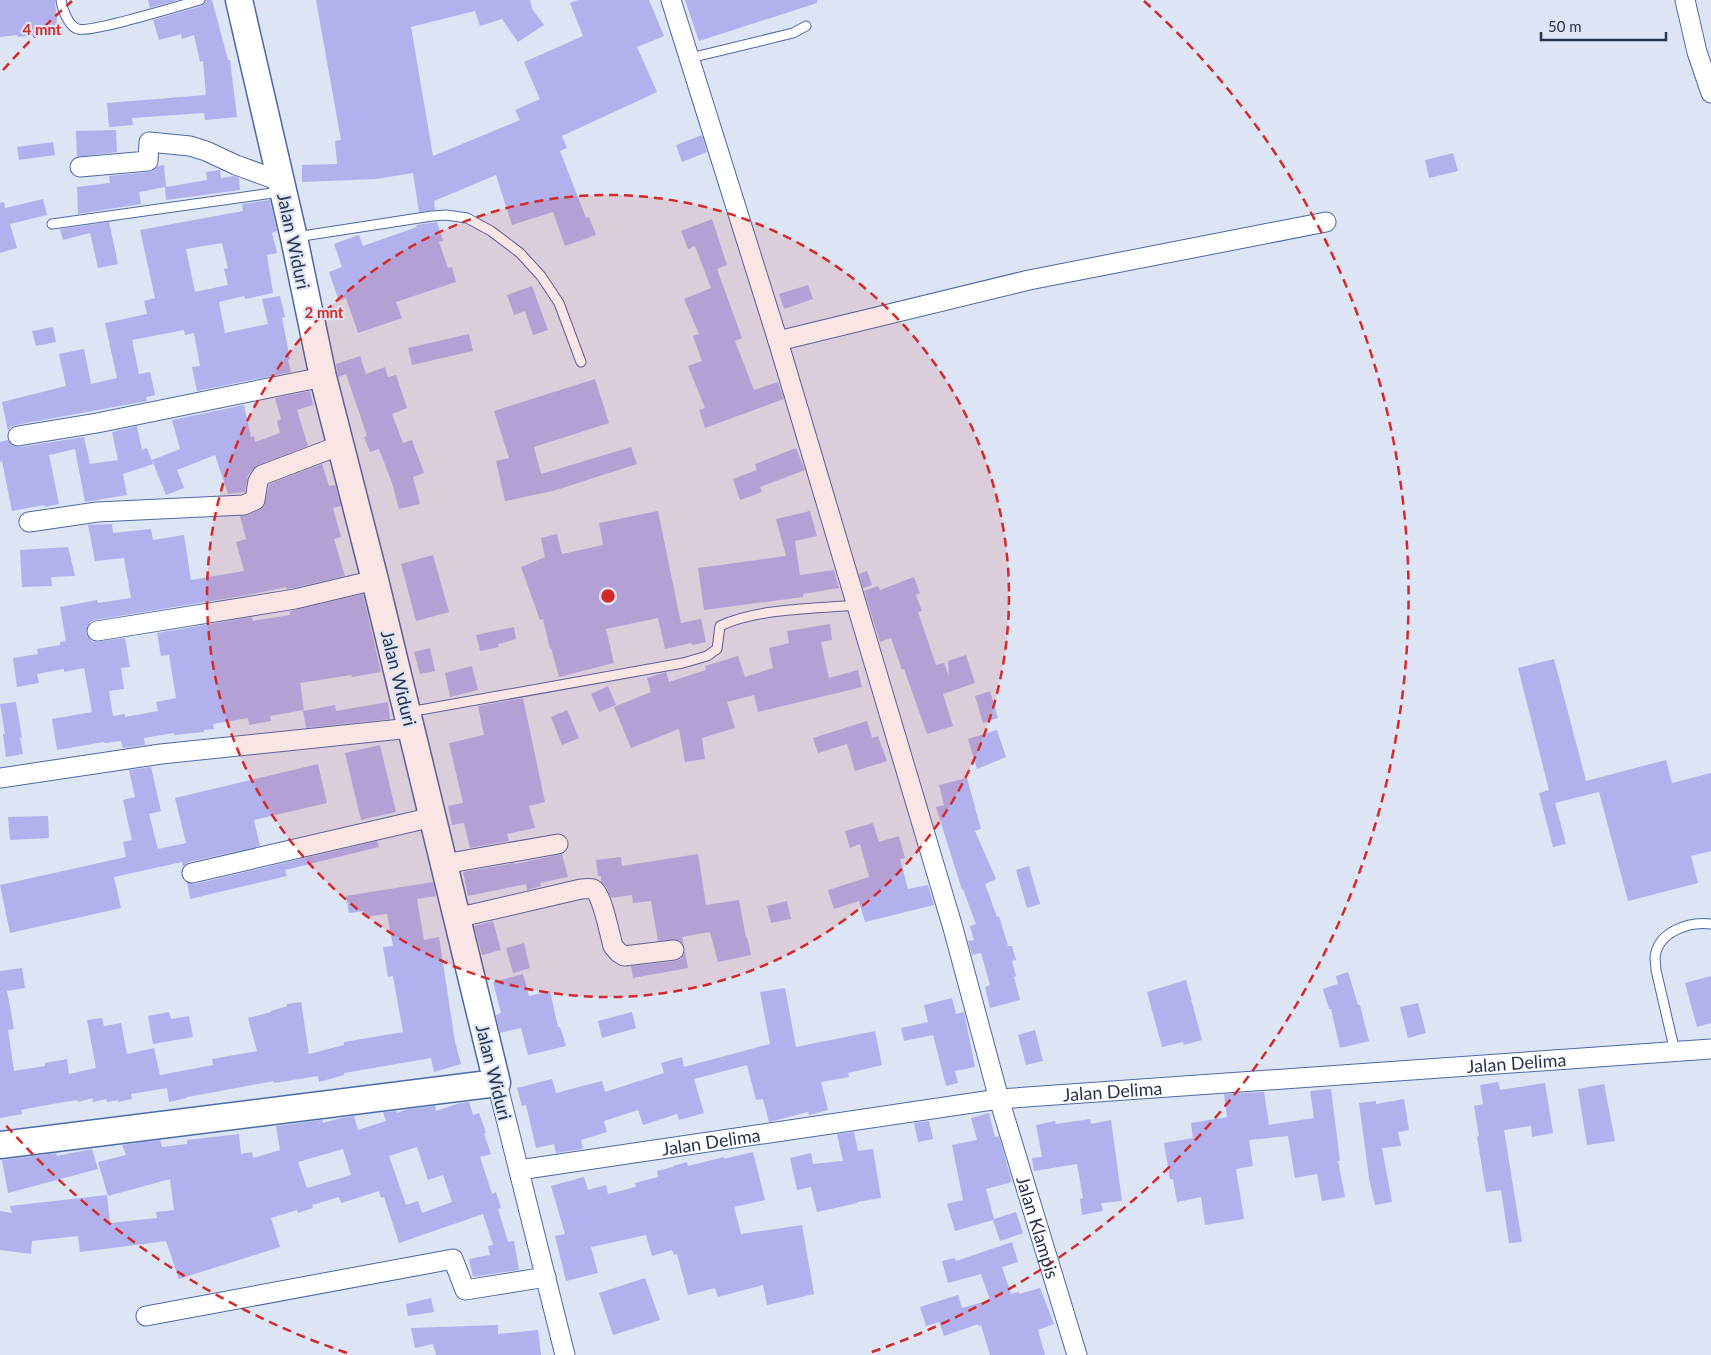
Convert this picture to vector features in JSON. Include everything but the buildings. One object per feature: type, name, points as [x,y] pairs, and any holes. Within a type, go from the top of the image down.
[{"type":"main road","name":"Jalan Widuri","points":[[239,0],[294,238],[323,377],[375,580],[496,1083]]},
{"type":"main road","points":[[0,1145],[496,1083]]},
{"type":"street","name":"Jalan Klampis","points":[[671,0],[778,341],[953,928],[999,1099],[1077,1355]]},
{"type":"street","points":[[1685,0],[1697,52],[1711,93]]},
{"type":"street","points":[[80,167],[148,161],[149,142],[190,146],[206,151],[282,186]]},
{"type":"street","points":[[778,341],[1029,280],[1326,222]]},
{"type":"street","points":[[18,436],[97,423],[323,377]]},
{"type":"street","points":[[29,522],[97,512],[244,505],[255,500],[258,481],[262,475],[341,445]]},
{"type":"street","points":[[97,631],[295,599],[375,580]]},
{"type":"street","points":[[0,778],[409,720]]},
{"type":"street","points":[[192,873],[432,817]]},
{"type":"street","points":[[444,864],[558,844]]},
{"type":"street","points":[[456,918],[581,890],[593,889],[600,901],[613,946],[618,952],[624,956],[674,950]]},
{"type":"street","name":"Jalan Delima","points":[[518,1170],[999,1099],[1711,1049]]},
{"type":"street","name":"Jalan Widuri","points":[[496,1083],[565,1355]]},
{"type":"street","points":[[146,1316],[454,1259],[465,1290],[546,1277]]},
{"type":"lane","points":[[61,0],[72,24],[78,30],[90,29],[200,0]]},
{"type":"lane","points":[[690,58],[793,33],[806,26]]},
{"type":"lane","points":[[52,224],[282,186]]},
{"type":"lane","points":[[294,238],[432,216],[446,215],[467,218],[491,231],[520,253],[541,276],[559,303],[581,362]]},
{"type":"lane","points":[[409,720],[683,663],[707,656],[718,649],[720,626],[734,619],[758,614],[857,605]]},
{"type":"lane","points":[[1675,1052],[1656,970],[1655,956],[1660,945],[1675,930],[1699,922],[1711,924]]}]
